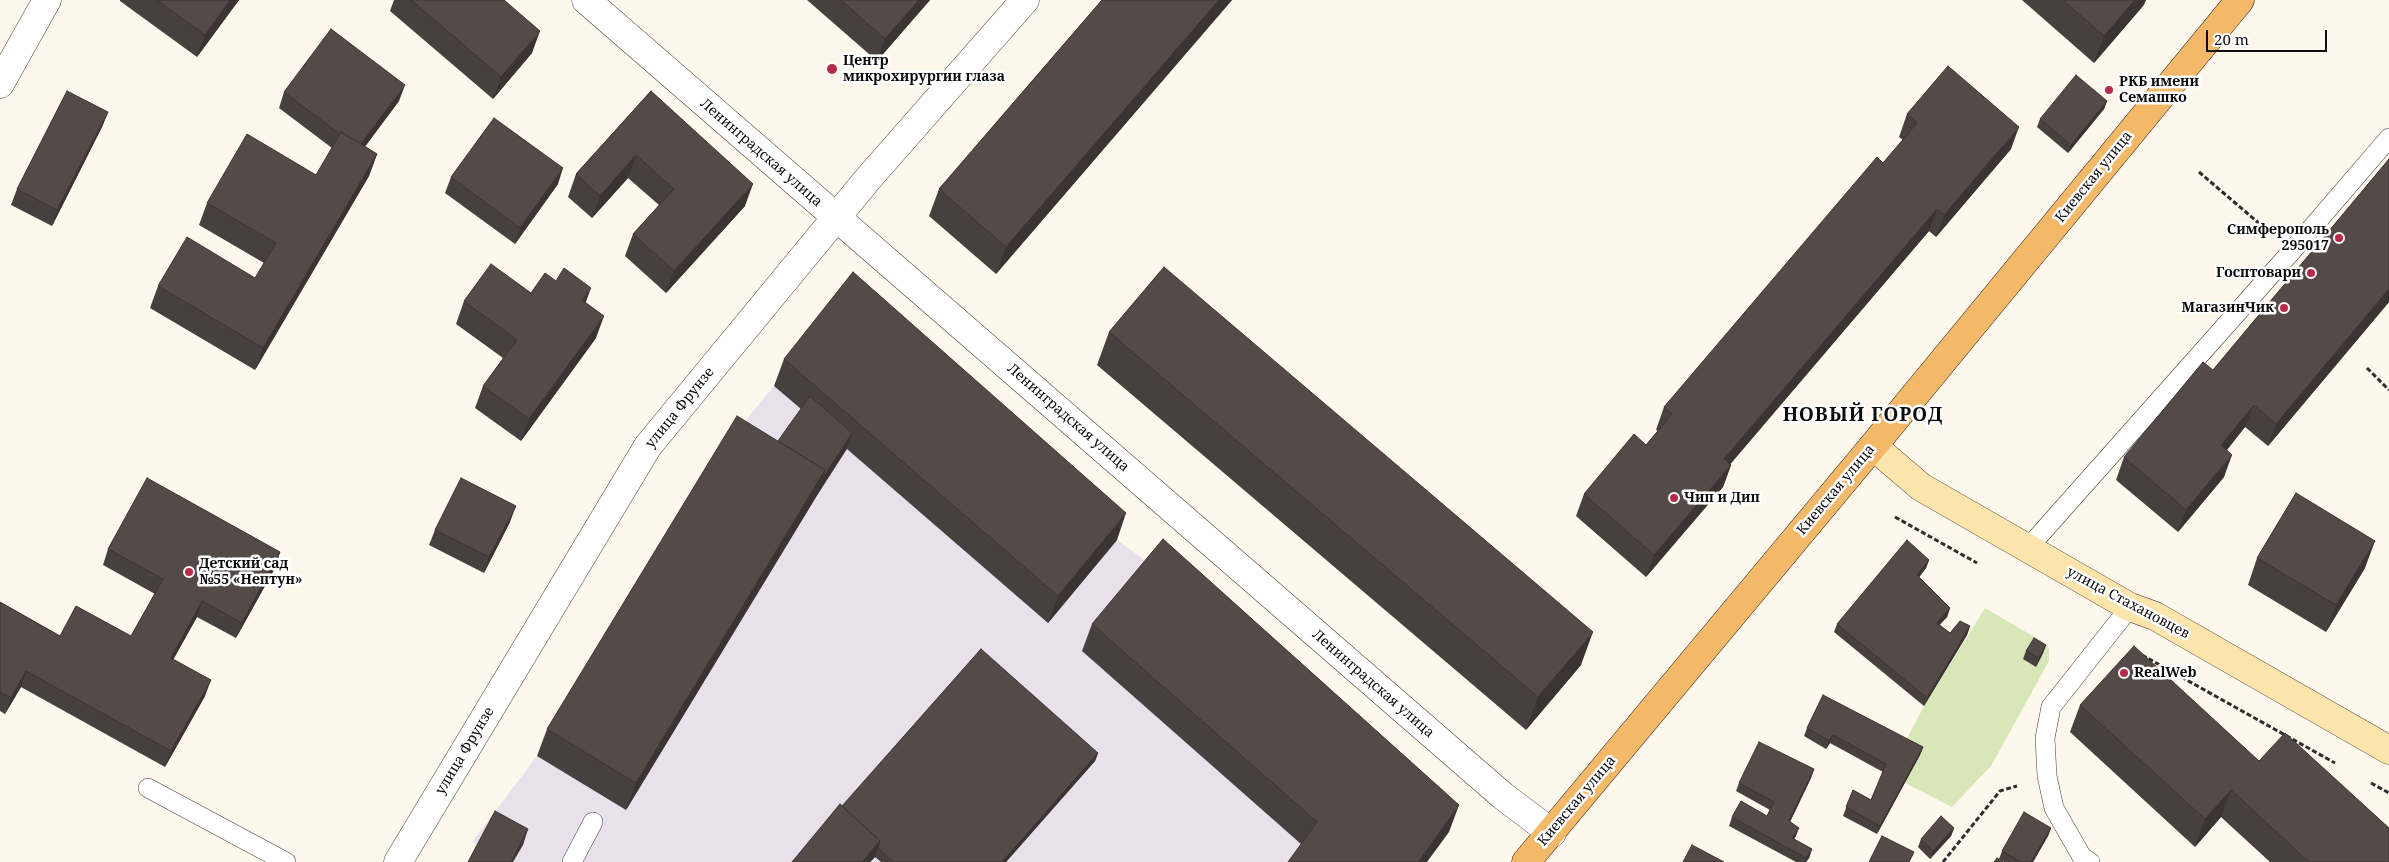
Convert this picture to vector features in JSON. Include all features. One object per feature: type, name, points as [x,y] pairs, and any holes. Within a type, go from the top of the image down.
[{"type":"main road","name":"Киевская улица","points":[[1526,862],[1552,833],[2239,0]]},
{"type":"street","points":[[0,84],[47,0]]},
{"type":"street","name":"Ленинградская улица","points":[[586,0],[836,219],[1503,796],[1552,833]]},
{"type":"street","name":"улица Фрунзе","points":[[398,862],[648,446],[836,219],[1025,0]]},
{"type":"street","name":"улица Стахановцев","points":[[1872,446],[1921,487],[2130,606],[2155,616],[2389,750]]},
{"type":"lane","points":[[2028,548],[2291,252],[2389,138]]},
{"type":"lane","points":[[2084,860],[2054,808],[2047,776],[2045,738],[2051,707],[2130,606]]},
{"type":"lane","points":[[148,788],[286,862]]},
{"type":"lane","points":[[572,862],[593,822]]},
{"type":"path","points":[[2199,172],[2291,252]]},
{"type":"path","points":[[2367,368],[2389,390]]},
{"type":"path","points":[[1895,517],[1980,564]]},
{"type":"path","points":[[2107,636],[2338,764]]},
{"type":"path","points":[[1943,862],[2000,791],[2047,776]]},
{"type":"path","points":[[2363,778],[2389,793]]},
{"type":"shaded area","points":[[774,386],[1117,540],[1153,566],[1449,832],[1427,862],[471,862],[479,847],[472,842],[537,756],[727,443]]},
{"type":"green space","points":[[1985,608],[2043,642],[2049,649],[2049,661],[1991,766],[1952,807],[1905,783],[1919,755],[1903,746],[1924,706]]},
{"type":"building","points":[[157,0],[230,0],[205,35]]},
{"type":"building","points":[[411,0],[504,0],[540,31],[501,77]]},
{"type":"building","points":[[841,0],[919,0],[885,39]]},
{"type":"building","points":[[1102,0],[1219,0],[1006,247],[939,189]]},
{"type":"building","points":[[2063,0],[2135,0],[2104,36]]},
{"type":"building","points":[[331,29],[405,85],[361,144],[341,132],[340,134],[284,92]]},
{"type":"building","points":[[1948,66],[2019,127],[1944,215],[1937,209],[1724,459],[1731,465],[1654,555],[1584,494],[1634,434],[1646,445],[1672,414],[1664,407],[1877,157],[1883,163],[1917,123],[1907,114]]},
{"type":"building","points":[[2076,75],[2107,101],[2071,145],[2040,119]]},
{"type":"building","points":[[67,91],[108,112],[57,210],[17,189]]},
{"type":"building","points":[[651,91],[753,184],[674,271],[633,234],[674,189],[636,155],[600,196],[576,174]]},
{"type":"building","points":[[494,118],[563,168],[520,228],[451,177]]},
{"type":"building","points":[[341,132],[377,154],[263,348],[158,286],[187,237],[255,278],[276,243],[207,203],[247,134],[316,175]]},
{"type":"building","points":[[2389,159],[2389,289],[2276,424],[2254,405],[2221,445],[2232,455],[2186,510],[2124,457],[2203,362],[2213,370]]},
{"type":"building","points":[[491,264],[531,293],[545,273],[556,281],[564,268],[591,288],[582,300],[604,316],[529,419],[483,386],[517,340],[464,301]]},
{"type":"building","points":[[1164,267],[1593,632],[1538,697],[1109,332]]},
{"type":"building","points":[[853,272],[1126,513],[1058,596],[784,359]]},
{"type":"building","points":[[810,396],[852,433],[821,481],[825,470],[778,441]]},
{"type":"building","points":[[737,416],[825,470],[636,783],[547,729]]},
{"type":"building","points":[[147,478],[280,552],[242,623],[202,601],[171,658],[211,680],[171,751],[26,671],[11,698],[0,692],[0,602],[60,636],[76,606],[131,636],[163,579],[108,549]]},
{"type":"building","points":[[461,478],[516,506],[489,557],[435,530]]},
{"type":"building","points":[[2296,493],[2375,541],[2336,605],[2257,558]]},
{"type":"building","points":[[1163,539],[1459,805],[1418,862],[1288,862],[1317,822],[1092,624]]},
{"type":"building","points":[[1907,540],[1929,560],[1917,575],[1950,608],[1937,623],[1950,633],[1960,621],[1970,626],[1927,698],[1837,624]]},
{"type":"building","points":[[2034,638],[2046,645],[2039,658],[2026,651]]},
{"type":"building","points":[[2134,646],[2259,761],[2285,733],[2389,828],[2389,862],[2309,862],[2231,790],[2205,819],[2080,705]]},
{"type":"building","points":[[981,649],[1098,753],[1002,862],[893,862],[878,848],[880,841],[842,806]]},
{"type":"building","points":[[1823,695],[1923,747],[1880,826],[1846,807],[1853,790],[1871,800],[1886,764],[1833,735],[1829,741],[1807,728]]},
{"type":"building","points":[[1759,742],[1814,769],[1789,821],[1799,828],[1792,838],[1812,849],[1806,858],[1732,817],[1741,801],[1767,816],[1774,802],[1739,783]]},
{"type":"building","points":[[840,804],[880,841],[862,862],[792,862]]},
{"type":"building","points":[[495,811],[528,829],[511,862],[468,862]]},
{"type":"building","points":[[2024,812],[2051,828],[2031,862],[2021,862],[2002,851]]},
{"type":"building","points":[[1941,816],[1954,828],[1933,851],[1921,839]]},
{"type":"building","points":[[1882,836],[1914,852],[1909,862],[1869,862]]},
{"type":"building","points":[[1692,845],[1724,862],[1683,862]]},
{"type":"building","points":[[1997,858],[2003,862],[1994,862]]},
{"type":"place","name":"Центр микрохирургии глаза","points":[[832,69]]},
{"type":"place","name":"РКБ имени Семашко","points":[[2109,90]]},
{"type":"place","name":"Симферополь 295017","points":[[2339,238]]},
{"type":"place","name":"Госптовари","points":[[2311,273]]},
{"type":"place","name":"МагазинЧик","points":[[2284,308]]},
{"type":"place","name":"Чип и Дип","points":[[1674,498]]},
{"type":"place","name":"Детский сад №55 «Нептун»","points":[[189,572]]},
{"type":"place","name":"RealWeb","points":[[2124,673]]},
{"type":"district","name":"НОВЫЙ ГОРОД","points":[[1863,416]]}]
